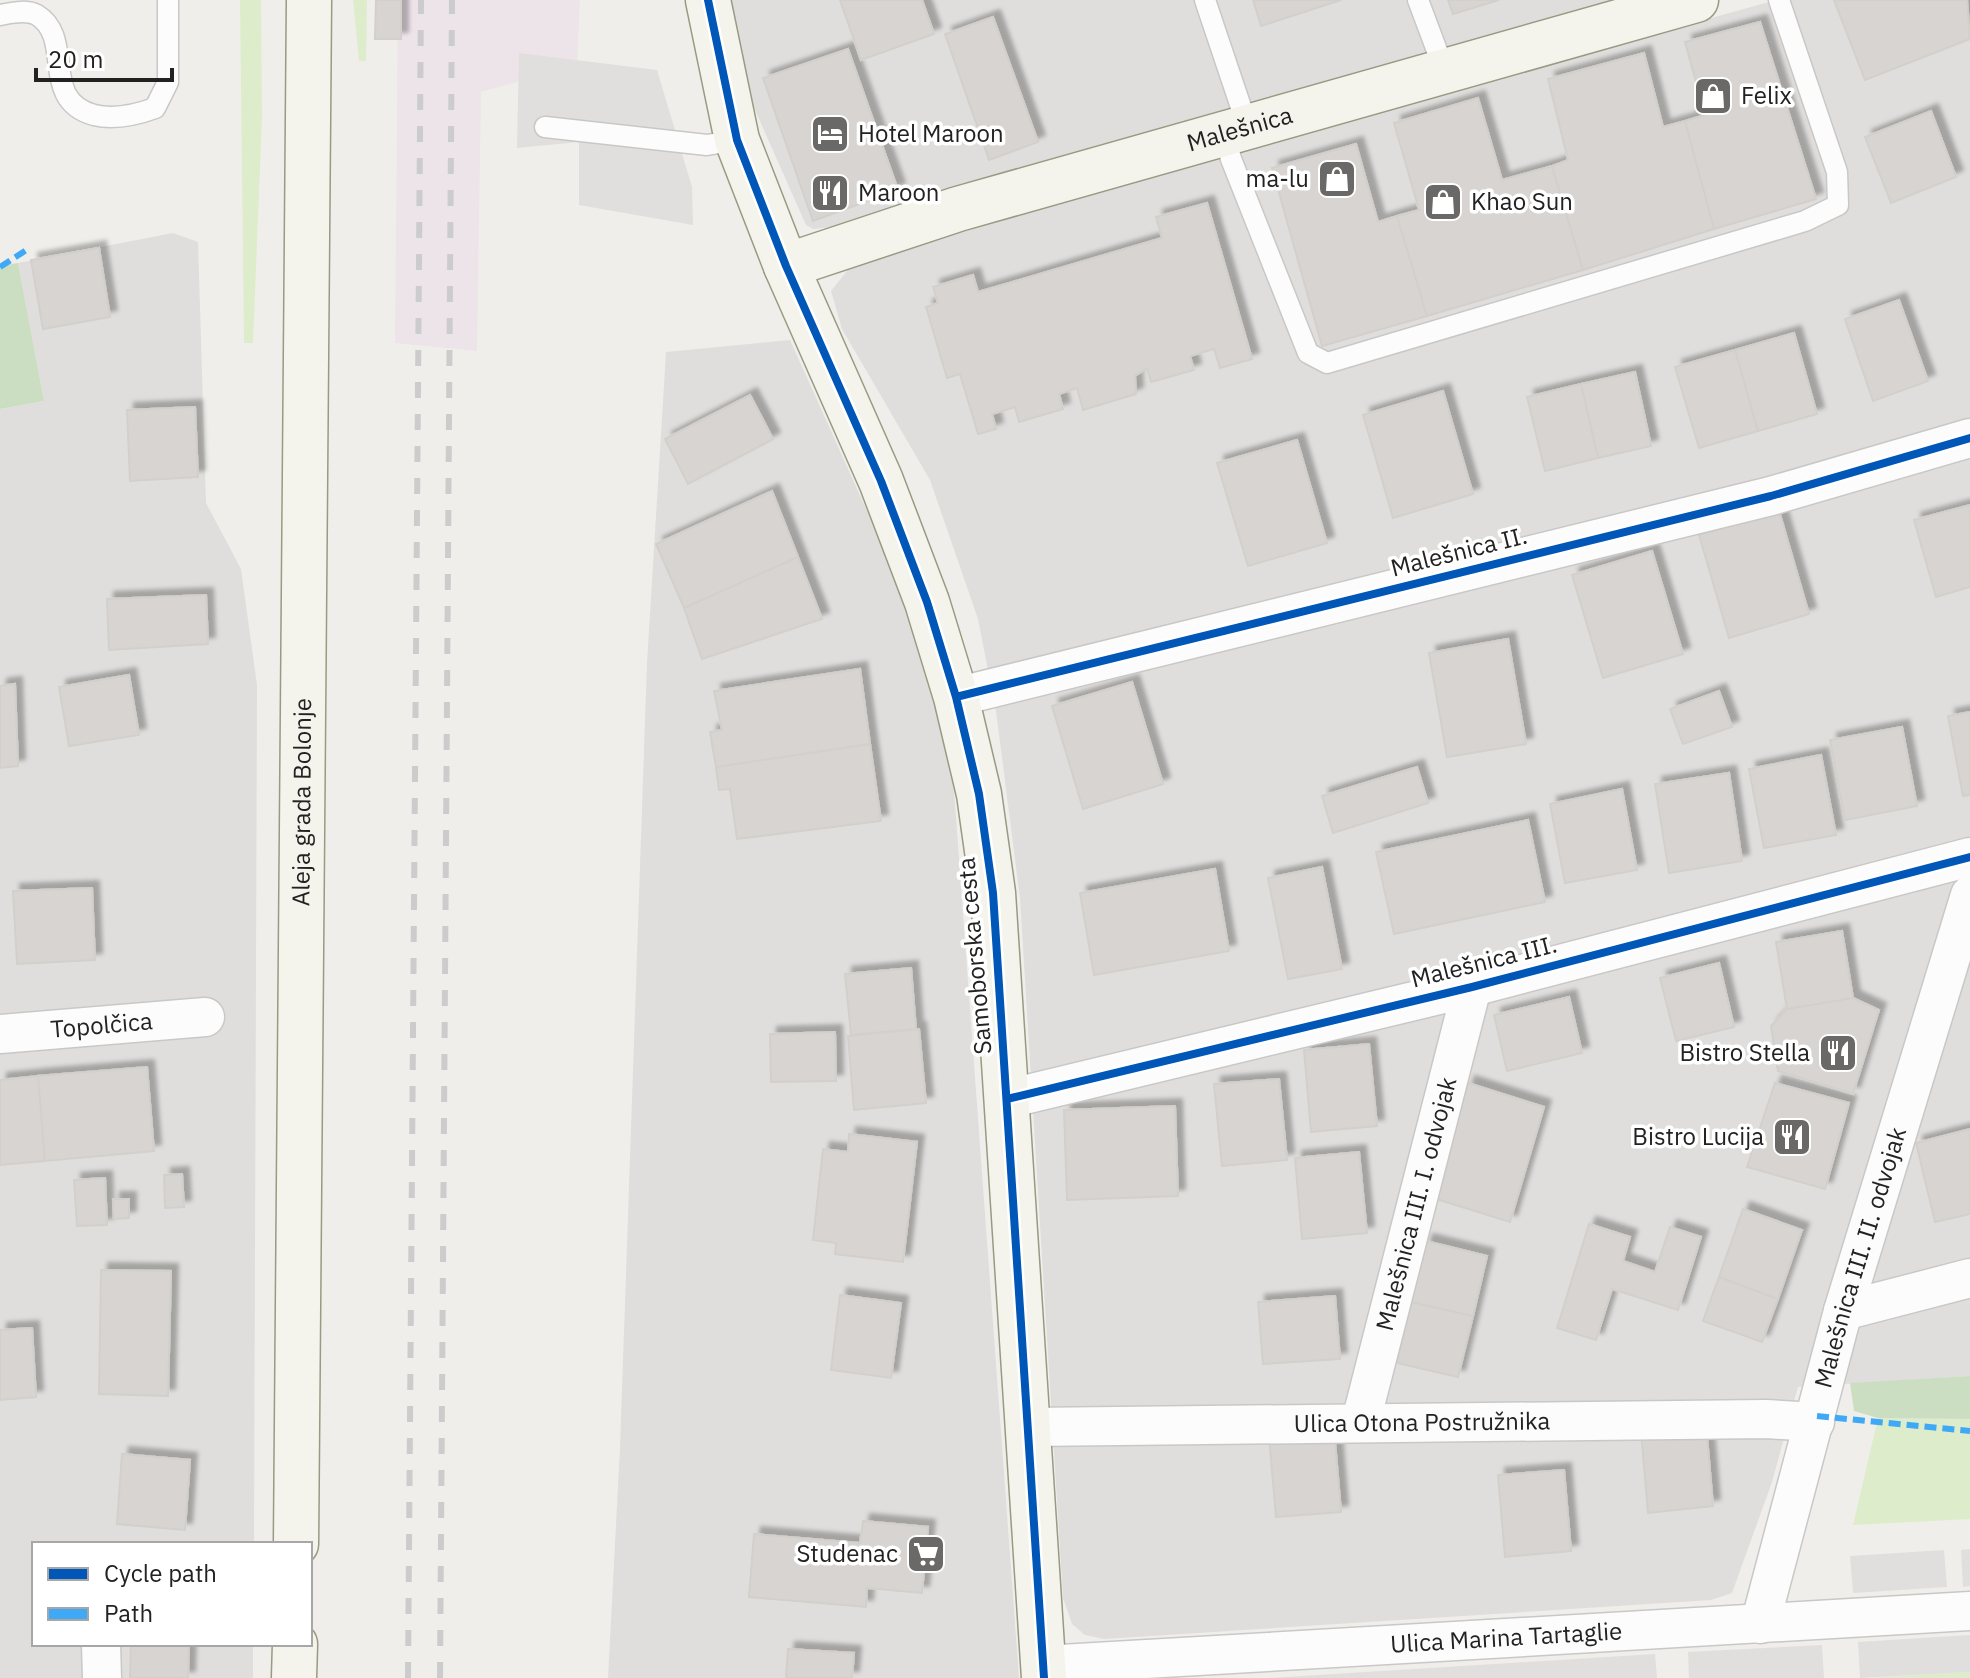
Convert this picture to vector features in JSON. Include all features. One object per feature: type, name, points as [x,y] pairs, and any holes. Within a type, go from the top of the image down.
[{"type":"street","name":"Aleja grada Bolonje","points":[[296,1542],[309,0]]},
{"type":"street","name":"Samoborska cesta","points":[[708,0],[737,140],[786,266],[881,481],[927,602],[956,697],[979,794],[993,893],[1044,1672]]},
{"type":"street","name":"Malešnica","points":[[786,266],[958,209],[1445,72],[1599,14],[1696,0]]},
{"type":"street","name":"Malešnica II.","points":[[956,697],[1771,496],[1970,438]]},
{"type":"street","name":"Malešnica III.","points":[[1007,1099],[1472,987],[1970,857]]},
{"type":"street","name":"Malešnica III. II. odvojak","points":[[1760,1624],[1843,1311],[1970,895]]},
{"type":"street","name":"Malešnica III. I. odvojak","points":[[1361,1421],[1472,987]]},
{"type":"street","name":"Topolčica","points":[[0,1034],[205,1017]]},
{"type":"street","points":[[1843,1311],[1970,1278]]},
{"type":"street","name":"Ulica Otona Postružnika","points":[[1030,1427],[1361,1421],[1766,1419],[1815,1422]]},
{"type":"street","name":"Ulica Marina Tartaglie","points":[[1044,1672],[1970,1611]]},
{"type":"street","points":[[101,1646],[102,1678]]},
{"type":"street","points":[[294,1678],[295,1646]]},
{"type":"lane","points":[[0,15],[23,11],[36,15],[46,24],[53,37],[66,98],[80,111],[102,117],[134,116],[155,108],[168,82],[168,0]]},
{"type":"lane","points":[[1205,0],[1236,131],[1236,173],[1308,353],[1327,363],[1805,221],[1838,205],[1837,172],[1779,0]]},
{"type":"lane","points":[[1418,0],[1445,72]]},
{"type":"lane","points":[[545,127],[707,145],[737,140]]},
{"type":"shaded area","points":[[398,0],[580,0],[577,65],[481,92],[477,351],[395,343]]},
{"type":"shaded area","points":[[721,0],[1628,0],[840,226],[813,229],[806,225],[736,67]]},
{"type":"shaded area","points":[[1776,0],[1970,0],[1970,1376],[1798,1387],[1772,1482],[1732,1593],[1711,1600],[1104,1639],[1085,1635],[1072,1624],[1063,1598],[1020,898],[996,711],[978,619],[930,480],[842,329],[831,291],[859,256]]},
{"type":"shaded area","points":[[519,53],[657,70],[692,187],[693,225],[579,205],[579,142],[517,148]]},
{"type":"shaded area","points":[[173,233],[198,242],[206,503],[241,569],[257,685],[254,1542],[32,1542],[32,1646],[253,1646],[253,1678],[0,1678],[0,409],[44,401],[18,263]]},
{"type":"shaded area","points":[[790,340],[890,562],[929,666],[953,777],[1019,1678],[608,1678],[620,1448],[647,663],[666,352]]},
{"type":"shaded area","points":[[1970,1549],[1970,1586],[1963,1587],[1961,1550]]},
{"type":"shaded area","points":[[1944,1550],[1947,1587],[1853,1593],[1850,1556]]},
{"type":"shaded area","points":[[1970,1635],[1970,1672],[1860,1678],[1858,1642]]},
{"type":"shaded area","points":[[1822,1645],[1824,1678],[1689,1678],[1688,1652]]},
{"type":"shaded area","points":[[1655,1654],[1657,1678],[1269,1678]]},
{"type":"green space","points":[[240,0],[261,0],[262,117],[253,343],[244,343]]},
{"type":"green space","points":[[353,0],[367,0],[366,61],[359,61]]},
{"type":"green space","points":[[18,263],[44,401],[0,409],[0,266]]},
{"type":"green space","points":[[1970,1376],[1970,1419],[1878,1418],[1854,1411],[1850,1383]]},
{"type":"green space","points":[[1878,1418],[1970,1419],[1970,1519],[1853,1525]]},
{"type":"green space","points":[[1970,1672],[1970,1678],[1870,1678]]},
{"type":"building","points":[[376,0],[401,0],[401,39],[375,39]]},
{"type":"building","points":[[840,0],[922,0],[934,34],[861,60]]},
{"type":"building","points":[[1253,0],[1341,0],[1261,26]]},
{"type":"building","points":[[1448,0],[1499,0],[1453,14]]},
{"type":"building","points":[[1834,0],[1967,0],[1970,39],[1865,80]]},
{"type":"building","points":[[993,17],[1038,142],[989,160],[945,34]]},
{"type":"building","points":[[1760,22],[1816,199],[1714,229],[1685,121],[1705,115],[1685,42]]},
{"type":"building","name":"Hotel Maroon","points":[[848,49],[898,190],[813,221],[763,78]]},
{"type":"building","points":[[1644,53],[1663,127],[1685,121],[1714,229],[1583,270],[1552,166],[1568,160],[1548,79]]},
{"type":"building","points":[[1478,98],[1502,180],[1552,166],[1583,270],[1427,316],[1397,216],[1419,210],[1394,123]]},
{"type":"building","points":[[1931,111],[1956,177],[1891,203],[1865,137]]},
{"type":"building","points":[[1356,144],[1378,222],[1397,216],[1427,316],[1322,346],[1272,168]]},
{"type":"building","points":[[1207,203],[1252,359],[1220,368],[1214,349],[1190,356],[1194,370],[1151,382],[1147,368],[1135,376],[1136,394],[1083,410],[1077,388],[1059,394],[1063,409],[1019,422],[1015,407],[992,414],[996,429],[978,434],[960,374],[947,378],[926,307],[938,303],[933,287],[973,275],[978,292],[1162,238],[1156,217]]},
{"type":"building","points":[[99,248],[110,317],[43,329],[31,260]]},
{"type":"building","points":[[1899,300],[1928,381],[1873,401],[1845,319]]},
{"type":"building","points":[[1794,333],[1817,414],[1758,431],[1735,350]]},
{"type":"building","points":[[1735,350],[1758,431],[1699,448],[1675,367]]},
{"type":"building","points":[[1635,372],[1651,446],[1598,458],[1581,384]]},
{"type":"building","points":[[1581,384],[1598,458],[1545,471],[1527,397]]},
{"type":"building","points":[[1443,391],[1473,494],[1393,518],[1363,415]]},
{"type":"building","points":[[750,395],[773,439],[688,484],[665,439]]},
{"type":"building","points":[[195,407],[198,477],[130,481],[127,410]]},
{"type":"building","points":[[1297,440],[1327,543],[1248,566],[1217,463]]},
{"type":"building","points":[[772,491],[798,557],[684,608],[656,544]]},
{"type":"building","points":[[1970,505],[1970,587],[1936,597],[1914,520]]},
{"type":"building","points":[[1779,511],[1809,614],[1729,638],[1699,535]]},
{"type":"building","points":[[1652,551],[1683,654],[1603,678],[1572,575]]},
{"type":"building","points":[[798,557],[822,619],[702,659],[684,608]]},
{"type":"building","points":[[206,595],[208,644],[109,650],[107,599]]},
{"type":"building","points":[[1508,639],[1526,744],[1447,757],[1429,653]]},
{"type":"building","points":[[860,669],[870,744],[716,767],[710,732],[722,730],[714,691]]},
{"type":"building","points":[[129,675],[139,735],[69,746],[59,687]]},
{"type":"building","points":[[1132,682],[1163,784],[1083,809],[1052,706]]},
{"type":"building","points":[[15,684],[18,766],[0,768],[0,686]]},
{"type":"building","points":[[1719,691],[1732,727],[1683,744],[1670,709]]},
{"type":"building","points":[[1970,712],[1970,795],[1963,796],[1948,716]]},
{"type":"building","points":[[1902,727],[1917,806],[1845,820],[1830,740]]},
{"type":"building","points":[[870,744],[881,821],[737,839],[730,789],[719,790],[716,767]]},
{"type":"building","points":[[1821,755],[1836,835],[1764,848],[1749,769]]},
{"type":"building","points":[[1417,767],[1428,803],[1333,833],[1322,796]]},
{"type":"building","points":[[1729,773],[1742,861],[1669,873],[1655,784]]},
{"type":"building","points":[[1622,789],[1637,870],[1565,883],[1550,804]]},
{"type":"building","points":[[1528,820],[1545,902],[1394,934],[1376,852]]},
{"type":"building","points":[[1322,867],[1342,969],[1288,979],[1268,878]]},
{"type":"building","points":[[1215,869],[1229,951],[1094,975],[1080,893]]},
{"type":"building","points":[[92,888],[95,960],[17,964],[13,891]]},
{"type":"building","points":[[1842,931],[1853,998],[1787,1009],[1776,942]]},
{"type":"building","points":[[1719,963],[1734,1027],[1676,1041],[1660,978]]},
{"type":"building","points":[[911,968],[916,1029],[851,1035],[845,974]]},
{"type":"building","points":[[1569,997],[1582,1053],[1507,1071],[1494,1015]]},
{"type":"building","points":[[1853,998],[1879,1010],[1853,1094],[1778,1071],[1771,1026],[1787,1009]]},
{"type":"building","points":[[919,1029],[926,1103],[854,1110],[848,1036]]},
{"type":"building","points":[[835,1032],[836,1081],[771,1082],[770,1034]]},
{"type":"building","points":[[1369,1044],[1377,1126],[1311,1132],[1304,1050]]},
{"type":"building","points":[[147,1067],[154,1151],[45,1161],[38,1076]]},
{"type":"building","points":[[38,1076],[45,1161],[0,1165],[0,1080]]},
{"type":"building","points":[[1279,1079],[1287,1160],[1222,1166],[1214,1084]]},
{"type":"building","points":[[1468,1083],[1544,1107],[1510,1222],[1433,1198]]},
{"type":"building","points":[[1775,1083],[1849,1103],[1825,1189],[1747,1167]]},
{"type":"building","points":[[1175,1106],[1178,1196],[1067,1200],[1064,1110]]},
{"type":"building","points":[[1970,1129],[1970,1214],[1935,1222],[1916,1143]]},
{"type":"building","points":[[849,1134],[917,1142],[903,1262],[835,1254],[836,1243],[813,1240],[823,1149],[848,1152]]},
{"type":"building","points":[[1359,1152],[1367,1233],[1302,1239],[1295,1158]]},
{"type":"building","points":[[182,1174],[184,1207],[165,1208],[164,1175]]},
{"type":"building","points":[[105,1178],[107,1225],[77,1226],[74,1180]]},
{"type":"building","points":[[113,1199],[129,1199],[129,1218],[114,1219]]},
{"type":"building","points":[[1743,1209],[1802,1230],[1778,1299],[1719,1277]]},
{"type":"building","points":[[1589,1224],[1630,1237],[1623,1261],[1655,1272],[1670,1227],[1701,1237],[1678,1310],[1612,1289],[1596,1340],[1557,1328]]},
{"type":"building","points":[[1426,1241],[1487,1256],[1473,1316],[1411,1302]]},
{"type":"building","points":[[101,1270],[171,1271],[168,1396],[99,1394]]},
{"type":"building","points":[[1719,1277],[1778,1299],[1762,1342],[1703,1321]]},
{"type":"building","points":[[840,1295],[901,1303],[891,1378],[831,1370]]},
{"type":"building","points":[[1335,1296],[1340,1359],[1263,1364],[1258,1302]]},
{"type":"building","points":[[1411,1302],[1473,1316],[1458,1377],[1397,1363]]},
{"type":"building","points":[[32,1328],[36,1397],[0,1400],[0,1330]]},
{"type":"building","points":[[1706,1425],[1713,1506],[1648,1513],[1641,1431]]},
{"type":"building","points":[[1334,1430],[1341,1512],[1276,1517],[1269,1436]]},
{"type":"building","points":[[122,1454],[190,1460],[185,1530],[117,1524]]},
{"type":"building","points":[[1564,1470],[1571,1551],[1505,1557],[1498,1475]]},
{"type":"building","points":[[863,1521],[928,1527],[922,1593],[867,1588],[866,1607],[749,1597],[754,1534],[860,1543]]},
{"type":"building","points":[[131,1646],[189,1646],[188,1678],[130,1678]]},
{"type":"building","points":[[788,1649],[854,1653],[852,1678],[786,1678]]},
{"type":"railway","points":[[408,1678],[421,0]]},
{"type":"railway","points":[[440,1678],[452,0]]},
{"type":"marked path","points":[[0,267],[28,249]]},
{"type":"marked path","points":[[1817,1416],[1970,1431]]},
{"type":"cycle path","points":[[708,0],[737,140],[786,266],[881,481],[927,602],[956,697],[979,794],[993,893],[1044,1678]]},
{"type":"cycle path","points":[[956,697],[1771,496],[1970,438]]},
{"type":"cycle path","points":[[1007,1099],[1472,987],[1970,857]]},
{"type":"place","name":"Felix","points":[[1713,96]]},
{"type":"place","name":"Hotel Maroon","points":[[830,134]]},
{"type":"place","name":"ma-lu","points":[[1337,179]]},
{"type":"place","name":"Maroon","points":[[830,193]]},
{"type":"place","name":"Khao Sun","points":[[1443,202]]},
{"type":"place","name":"Bistro Stella","points":[[1838,1053]]},
{"type":"place","name":"Bistro Lucija","points":[[1792,1137]]},
{"type":"place","name":"Studenac","points":[[926,1554]]}]
